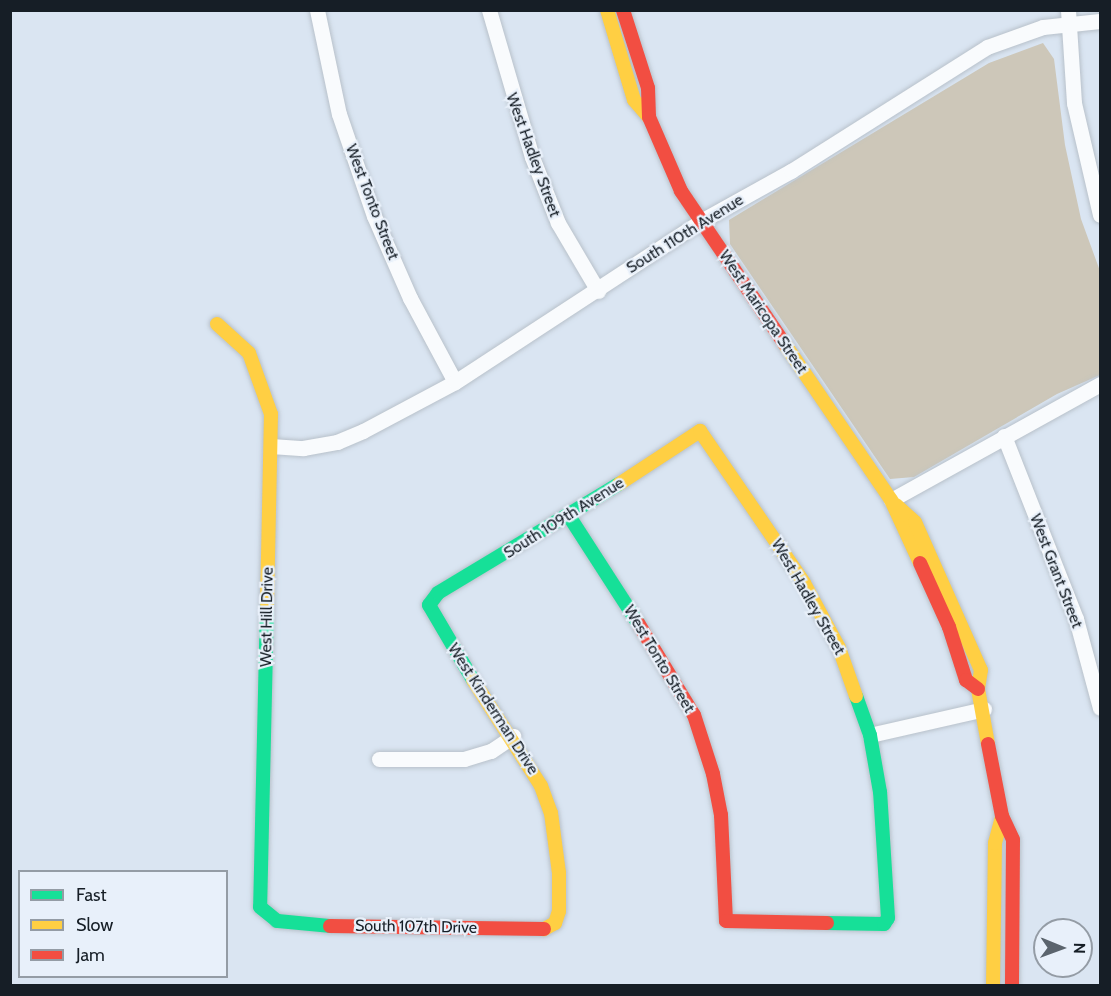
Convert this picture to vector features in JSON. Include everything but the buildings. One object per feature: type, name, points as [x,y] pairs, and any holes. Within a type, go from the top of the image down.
[{"type":"street","name":"West Tonto Street","points":[[317,10],[339,114],[374,216],[410,298],[455,382]]},
{"type":"street","name":"West Hadley Street","points":[[489,10],[532,157],[558,223],[598,291]]},
{"type":"street","name":"West Maricopa Street","points":[[607,10],[633,100],[649,117],[681,191],[891,500],[949,627],[966,680],[978,689],[984,709],[1002,816],[1013,840],[1012,986]]},
{"type":"street","name":"West Maricopa Street","points":[[623,10],[648,88],[649,117]]},
{"type":"street","name":"South 110th Avenue","points":[[271,446],[303,448],[337,442],[455,382],[598,291],[701,221],[791,171],[987,47],[1068,16],[1101,21]]},
{"type":"street","points":[[1068,16],[1074,102],[1101,215]]},
{"type":"street","name":"West Hill Drive","points":[[217,324],[249,353],[271,414],[260,907],[277,921]]},
{"type":"street","points":[[891,500],[1101,384]]},
{"type":"street","name":"West Hadley Street","points":[[700,431],[804,583],[839,648],[870,735],[886,853],[888,918],[884,924]]},
{"type":"street","name":"South 109th Avenue","points":[[429,605],[438,593],[569,516],[700,431]]},
{"type":"street","name":"West Grant Street","points":[[1004,436],[1076,619],[1101,708]]},
{"type":"street","name":"West Tonto Street","points":[[569,516],[666,666],[693,715],[713,774],[721,816],[726,921],[884,924]]},
{"type":"street","name":"West Kinderman Drive","points":[[429,605],[434,619],[513,736],[541,786],[550,813],[559,873],[559,911],[555,923]]},
{"type":"street","points":[[870,735],[984,709]]},
{"type":"street","points":[[379,759],[464,759],[491,751],[513,736]]},
{"type":"street","name":"West Maricopa Street","points":[[993,986],[995,843],[1002,816]]},
{"type":"street","name":"South 107th Drive","points":[[277,921],[295,925],[543,929],[555,923]]},
{"type":"shaded area","points":[[1043,43],[1054,59],[1065,145],[1081,219],[1100,271],[1100,375],[1057,394],[914,477],[890,479],[730,244],[729,220],[989,63]]},
{"type":"traffic: fast","points":[[473,680],[429,605],[438,593],[619,484]]},
{"type":"traffic: fast","points":[[569,516],[638,623]]},
{"type":"traffic: fast","points":[[267,604],[260,907],[277,921],[330,926]]},
{"type":"traffic: fast","points":[[827,923],[884,924],[888,918],[880,792],[870,735],[856,696]]},
{"type":"traffic: slow","points":[[607,10],[634,100],[649,117]]},
{"type":"traffic: slow","points":[[217,324],[249,353],[271,414],[267,604]]},
{"type":"traffic: slow","points":[[784,343],[891,500],[920,563]]},
{"type":"traffic: slow","points":[[619,484],[700,431],[804,583],[839,648],[856,696]]},
{"type":"traffic: slow","points":[[896,505],[915,522],[981,670],[978,689],[988,744]]},
{"type":"traffic: slow","points":[[473,680],[541,786],[551,813],[559,873],[559,911],[555,923],[544,929]]},
{"type":"traffic: slow","points":[[993,986],[995,843],[1002,816]]},
{"type":"traffic: jam","points":[[623,10],[648,88],[649,117],[681,191],[784,343]]},
{"type":"traffic: jam","points":[[920,563],[949,627],[966,680],[978,689]]},
{"type":"traffic: jam","points":[[638,623],[694,715],[713,774],[721,815],[726,921],[827,923]]},
{"type":"traffic: jam","points":[[988,744],[1002,816],[1013,840],[1012,986]]},
{"type":"traffic: jam","points":[[330,926],[544,929]]}]
